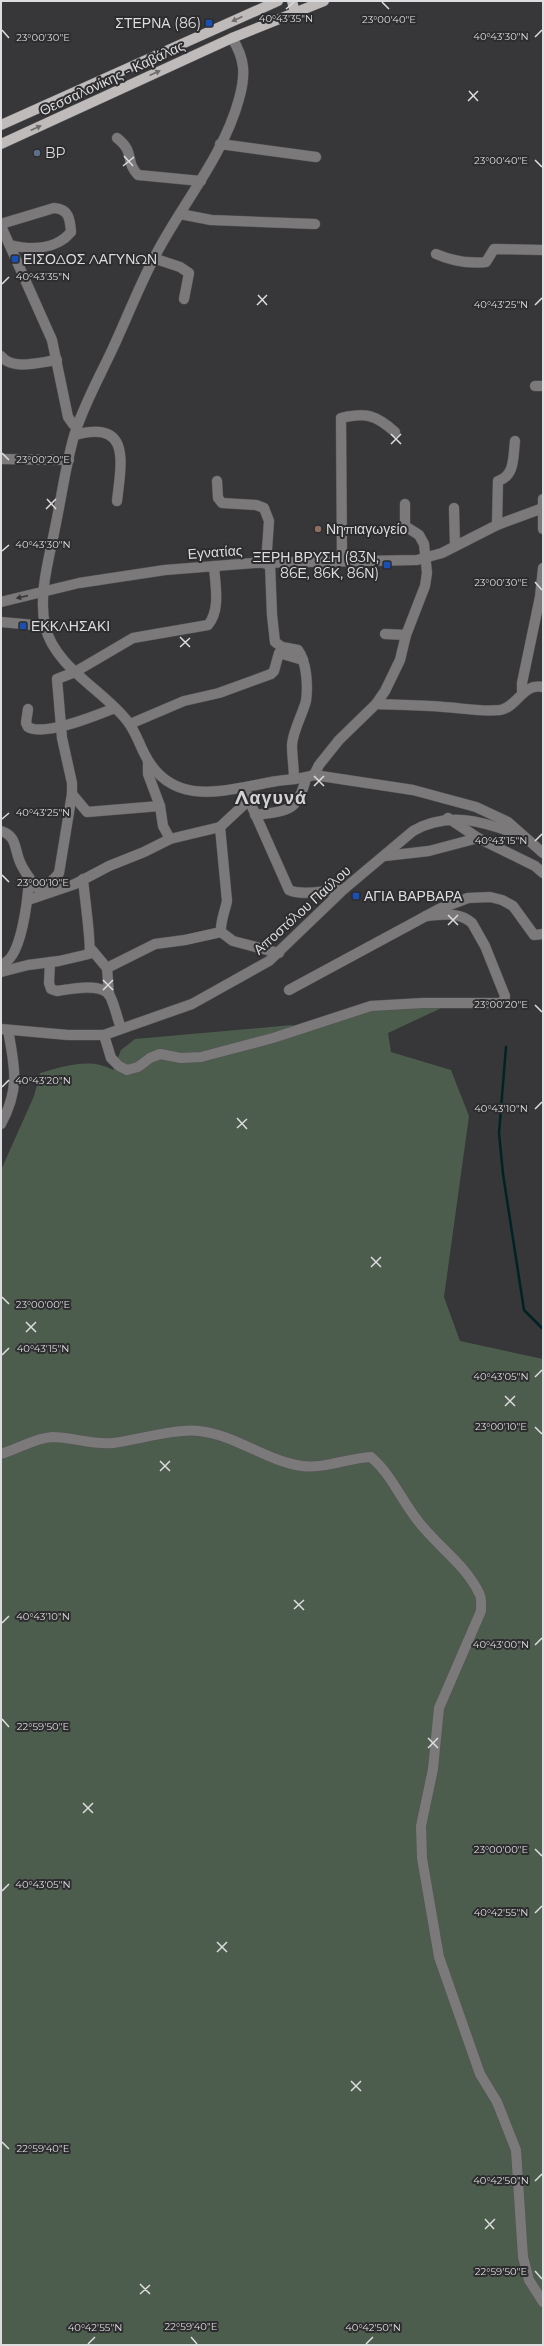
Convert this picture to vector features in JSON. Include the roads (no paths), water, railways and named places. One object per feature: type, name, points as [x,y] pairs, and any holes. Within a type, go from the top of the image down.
[{"type":"main road","points":[[292,1],[295,12]]},
{"type":"main road","name":"Θεσσαλονίκης - Καβάλας","points":[[1,144],[232,38],[324,1]]},
{"type":"main road","points":[[274,2],[277,20]]},
{"type":"main road","name":"Θεσσαλονίκης - Καβάλας","points":[[1,125],[274,2]]},
{"type":"street","points":[[232,38],[242,54],[244,74],[239,99],[220,144],[200,181],[153,258],[76,431],[43,592],[45,626],[60,654],[75,672],[115,708],[130,724],[148,761],[162,778],[180,789],[205,792],[249,788],[270,782],[310,776],[413,790],[476,807],[508,822],[520,835],[543,852]]},
{"type":"street","points":[[117,138],[125,145],[130,153],[131,167],[138,176],[200,181]]},
{"type":"street","points":[[220,144],[316,156]]},
{"type":"street","points":[[10,245],[22,248],[49,247],[66,238],[71,232],[67,212],[62,209],[54,208],[1,225],[49,333],[57,360],[68,416],[76,431]]},
{"type":"street","points":[[180,214],[211,220],[315,224]]},
{"type":"street","points":[[436,254],[452,261],[478,263],[486,262],[494,249],[543,250]]},
{"type":"street","points":[[153,258],[180,267],[188,273],[184,299]]},
{"type":"street","points":[[1,356],[5,361],[14,364],[57,360]]},
{"type":"street","points":[[342,560],[341,418],[367,414],[384,422],[396,432]]},
{"type":"street","points":[[76,431],[93,430],[109,434],[118,443],[122,455],[117,502]]},
{"type":"street","points":[[497,525],[498,481],[506,479],[510,474],[515,441]]},
{"type":"street","points":[[1,459],[69,460]]},
{"type":"street","points":[[130,724],[184,701],[219,693],[271,674],[274,671],[280,650],[274,636],[268,564],[269,521],[264,508],[256,504],[222,503],[218,498],[216,481]]},
{"type":"street","points":[[255,815],[287,811],[295,806],[310,776],[361,716],[376,704],[395,672],[406,635],[425,586],[427,573],[424,558],[424,544],[419,535],[405,526],[405,504]]},
{"type":"street","points":[[543,505],[543,529]]},
{"type":"street","name":"Εγνατίας","points":[[1,602],[79,583],[165,570],[214,566],[342,560],[401,560],[424,558],[455,546],[497,525],[543,505]]},
{"type":"street","points":[[454,508],[455,546]]},
{"type":"street","points":[[61,889],[59,873],[72,794],[72,783],[62,738],[57,678],[75,672],[132,638],[208,625],[216,610],[214,566]]},
{"type":"street","points":[[376,704],[500,710],[515,703],[522,692],[522,682],[540,597],[543,568]]},
{"type":"street","points":[[1,622],[45,626]]},
{"type":"street","points":[[385,634],[406,635]]},
{"type":"street","points":[[280,650],[298,650],[303,660],[306,700],[294,732],[292,745],[294,779]]},
{"type":"street","points":[[522,692],[536,686],[543,687]]},
{"type":"street","points":[[28,709],[26,723],[32,730],[62,726],[115,708]]},
{"type":"street","points":[[148,761],[148,774],[160,806],[163,826],[170,839]]},
{"type":"street","points":[[249,788],[249,800],[289,890],[294,892],[320,893],[344,890]]},
{"type":"street","points":[[72,794],[87,812],[160,806]]},
{"type":"street","points":[[28,900],[61,889],[170,839],[220,827],[249,800]]},
{"type":"street","points":[[448,818],[478,838],[535,866],[543,873]]},
{"type":"street","name":"Αποστόλου Παύλου","points":[[5,1030],[68,1036],[104,1035],[192,1004],[256,970],[279,953],[344,890],[413,831],[425,824],[448,818],[496,826],[520,835]]},
{"type":"street","points":[[220,827],[227,901],[225,913],[220,924],[221,932],[233,941],[279,953]]},
{"type":"street","points":[[1,831],[9,834],[15,841],[20,863],[29,876],[34,887],[40,887],[54,880],[59,873]]},
{"type":"street","points":[[385,856],[429,850],[478,838]]},
{"type":"street","points":[[1,964],[7,962],[17,945],[28,900],[29,876]]},
{"type":"street","points":[[83,879],[91,950],[107,968],[110,995],[121,1028]]},
{"type":"street","points":[[289,990],[426,916],[468,898],[490,897],[502,900],[513,906],[534,935],[543,934]]},
{"type":"street","points":[[104,1035],[111,1058],[119,1066],[127,1070],[138,1067],[150,1058],[160,1054],[181,1058],[201,1057],[274,1038],[371,1006],[423,1003],[499,1003],[504,1001],[505,996],[472,923],[467,918],[456,914],[426,916]]},
{"type":"street","points":[[107,968],[155,944],[185,940],[221,932]]},
{"type":"street","points":[[1,972],[28,964],[82,957],[89,954],[91,950]]},
{"type":"street","points":[[50,962],[49,982],[51,989],[57,991],[96,988],[105,990],[110,995]]},
{"type":"street","points":[[1,1124],[12,1101],[16,1084],[5,1030]]},
{"type":"street","points":[[1,1454],[42,1438],[54,1437],[110,1443],[198,1430],[219,1435],[282,1461],[301,1466],[315,1467],[358,1458],[371,1457],[388,1474],[425,1531],[454,1559],[474,1584],[480,1594],[481,1611],[439,1708],[433,1769],[421,1826],[422,1858],[441,1964],[480,2074],[497,2102],[516,2150],[523,2257],[529,2280],[543,2302]]},
{"type":"waterway","points":[[506,1047],[499,1133],[503,1174],[524,1310],[543,1329]]},
{"type":"place","name":"ΣΤΕΡΝΑ (86)","points":[[209,23]]},
{"type":"place","name":"BP","points":[[37,153]]},
{"type":"place","name":"ΕΙΣΟΔΟΣ ΛΑΓΥΝΩΝ","points":[[15,259]]},
{"type":"place","name":"Νηπιαγωγείο","points":[[318,529]]},
{"type":"place","name":"ΞΕΡΗ ΒΡΥΣΗ (83Ν, 86Ε, 86Κ, 86Ν)","points":[[387,565]]},
{"type":"place","name":"ΕΚΚΛΗΣΑΚΙ","points":[[23,626]]},
{"type":"place","name":"ΑΓΙΑ ΒΑΡΒΑΡΑ","points":[[356,896]]},
{"type":"district","name":"Λαγυνά","points":[[271,798]]}]
